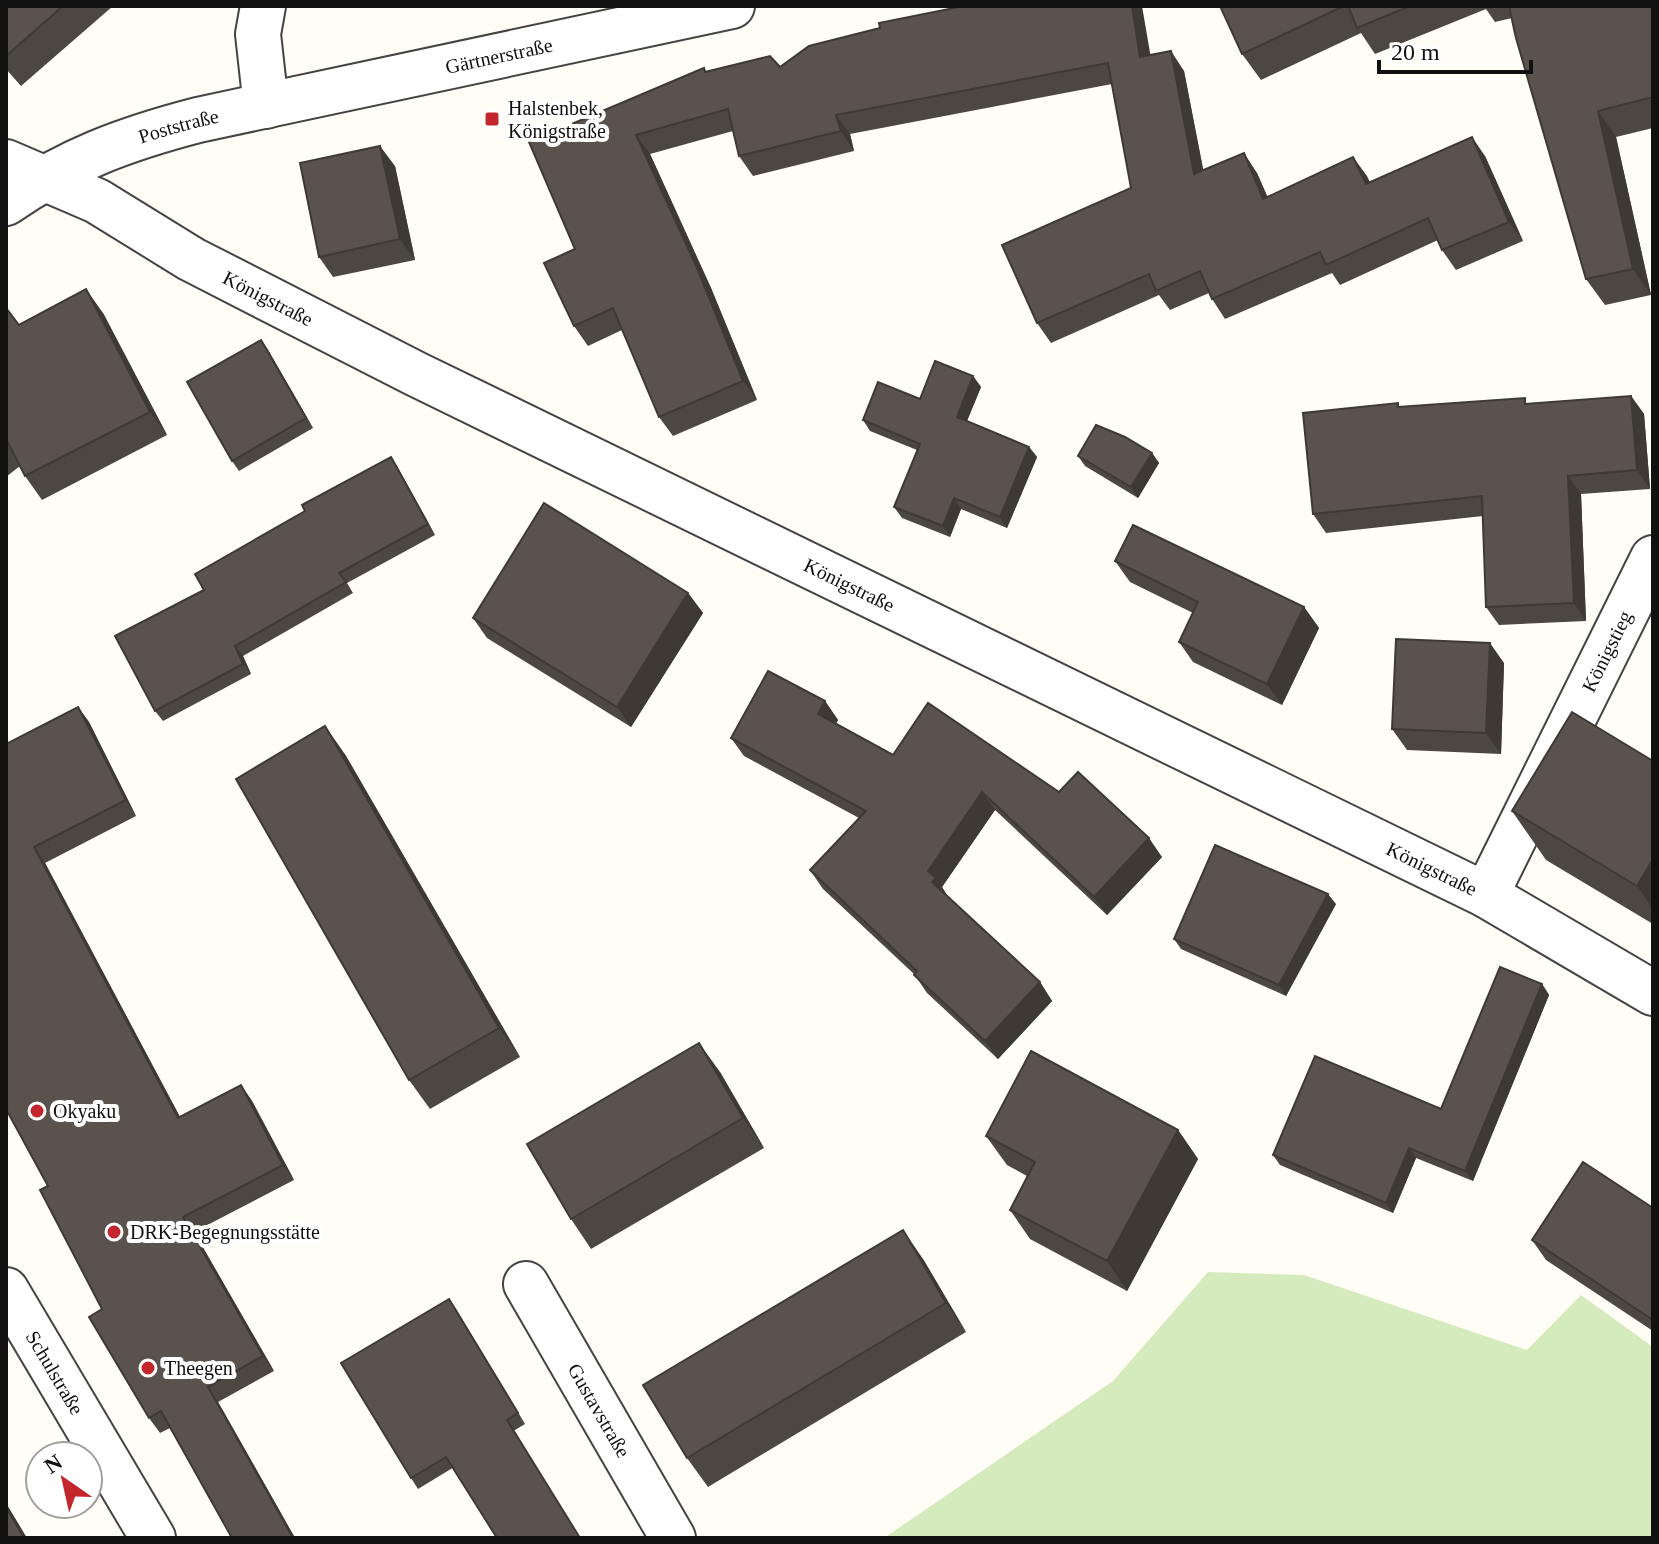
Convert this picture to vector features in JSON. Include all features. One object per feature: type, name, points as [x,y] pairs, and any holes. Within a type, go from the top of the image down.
[{"type":"street","points":[[263,6],[258,34],[266,106]]},
{"type":"street","name":"Gärtnerstraße","points":[[266,106],[732,6]]},
{"type":"street","name":"Poststraße","points":[[6,203],[25,170],[92,154],[133,137],[266,106]]},
{"type":"street","name":"Königstraße","points":[[25,170],[97,201],[191,259],[416,374],[1486,895],[1653,993]]},
{"type":"street","name":"Königstieg","points":[[1486,895],[1599,709],[1653,558]]},
{"type":"street","name":"Gustavstraße","points":[[526,1284],[673,1538]]},
{"type":"street","name":"Schulstraße","points":[[6,1290],[153,1538]]},
{"type":"green space","points":[[1208,1272],[1304,1275],[1527,1350],[1581,1295],[1653,1347],[1653,1538],[884,1538],[1113,1381]]},
{"type":"building","points":[[6,6],[63,6],[6,56]]},
{"type":"building","points":[[964,6],[1132,6],[1140,57],[1171,51],[1194,174],[1244,153],[1263,199],[1353,157],[1366,184],[1472,137],[1509,222],[1442,250],[1428,218],[1326,265],[1320,252],[1212,299],[1200,271],[1156,291],[1149,274],[1037,323],[1002,245],[1131,188],[1108,63],[836,115],[841,131],[739,156],[728,109],[636,135],[697,268],[743,381],[659,417],[613,308],[574,326],[544,263],[575,249],[529,142],[704,68],[705,72],[770,56],[780,67],[809,46],[880,28],[879,23]]},
{"type":"building","points":[[1220,6],[1344,6],[1242,54]]},
{"type":"building","points":[[1348,6],[1410,6],[1357,28]]},
{"type":"building","points":[[1509,6],[1653,6],[1653,97],[1598,111],[1633,269],[1586,279]]},
{"type":"building","points":[[380,146],[400,239],[319,257],[300,163]]},
{"type":"building","points":[[86,289],[150,412],[25,476],[6,439],[6,308],[19,325]]},
{"type":"building","points":[[261,340],[306,418],[232,461],[187,382]]},
{"type":"building","points":[[935,361],[973,376],[957,417],[1029,447],[1000,517],[954,498],[943,526],[894,507],[920,444],[863,420],[878,382],[920,399]]},
{"type":"building","points":[[1631,396],[1637,470],[1568,476],[1574,603],[1486,607],[1482,496],[1313,514],[1303,413],[1398,403],[1398,407],[1525,398],[1525,404]]},
{"type":"building","points":[[1096,425],[1152,453],[1131,487],[1078,456]]},
{"type":"building","points":[[391,457],[428,524],[339,573],[346,582],[235,646],[243,664],[155,711],[115,636],[204,590],[195,574],[305,511],[302,505]]},
{"type":"building","points":[[544,503],[688,593],[617,707],[473,618]]},
{"type":"building","points":[[1133,525],[1304,607],[1267,684],[1179,642],[1198,602],[1115,561]]},
{"type":"building","points":[[1396,639],[1490,643],[1486,733],[1392,729]]},
{"type":"building","points":[[768,671],[825,701],[818,714],[893,755],[928,703],[1059,792],[1078,772],[1149,838],[1094,897],[982,792],[928,871],[936,878],[932,882],[1040,982],[985,1041],[914,975],[917,971],[810,870],[866,811],[731,738]]},
{"type":"building","points":[[78,707],[126,800],[34,847],[178,1118],[241,1085],[283,1165],[183,1217],[263,1356],[208,1387],[293,1538],[232,1538],[161,1411],[149,1418],[89,1317],[102,1309],[40,1190],[48,1186],[6,1109],[6,744]]},
{"type":"building","points":[[1572,712],[1653,761],[1653,859],[1637,886],[1512,811]]},
{"type":"building","points":[[325,726],[499,1028],[409,1080],[236,779]]},
{"type":"building","points":[[1215,845],[1328,894],[1279,985],[1174,939]]},
{"type":"building","points":[[1500,967],[1542,984],[1465,1171],[1409,1148],[1386,1203],[1273,1155],[1315,1056],[1441,1109]]},
{"type":"building","points":[[699,1043],[743,1118],[571,1219],[527,1144]]},
{"type":"building","points":[[1031,1051],[1178,1130],[1107,1261],[1010,1210],[1035,1162],[986,1136]]},
{"type":"building","points":[[1583,1162],[1653,1208],[1653,1320],[1532,1240]]},
{"type":"building","points":[[903,1230],[946,1303],[687,1458],[643,1385]]},
{"type":"building","points":[[449,1299],[518,1413],[507,1420],[580,1538],[497,1538],[446,1457],[411,1478],[341,1363]]},
{"type":"building","points":[[6,1507],[24,1538],[6,1538]]},
{"type":"place","name":"Halstenbek, Königstraße","points":[[492,119]]},
{"type":"place","name":"Okyaku","points":[[37,1111]]},
{"type":"place","name":"DRK-Begegnungsstätte","points":[[114,1232]]},
{"type":"place","name":"Theegen","points":[[148,1368]]}]
